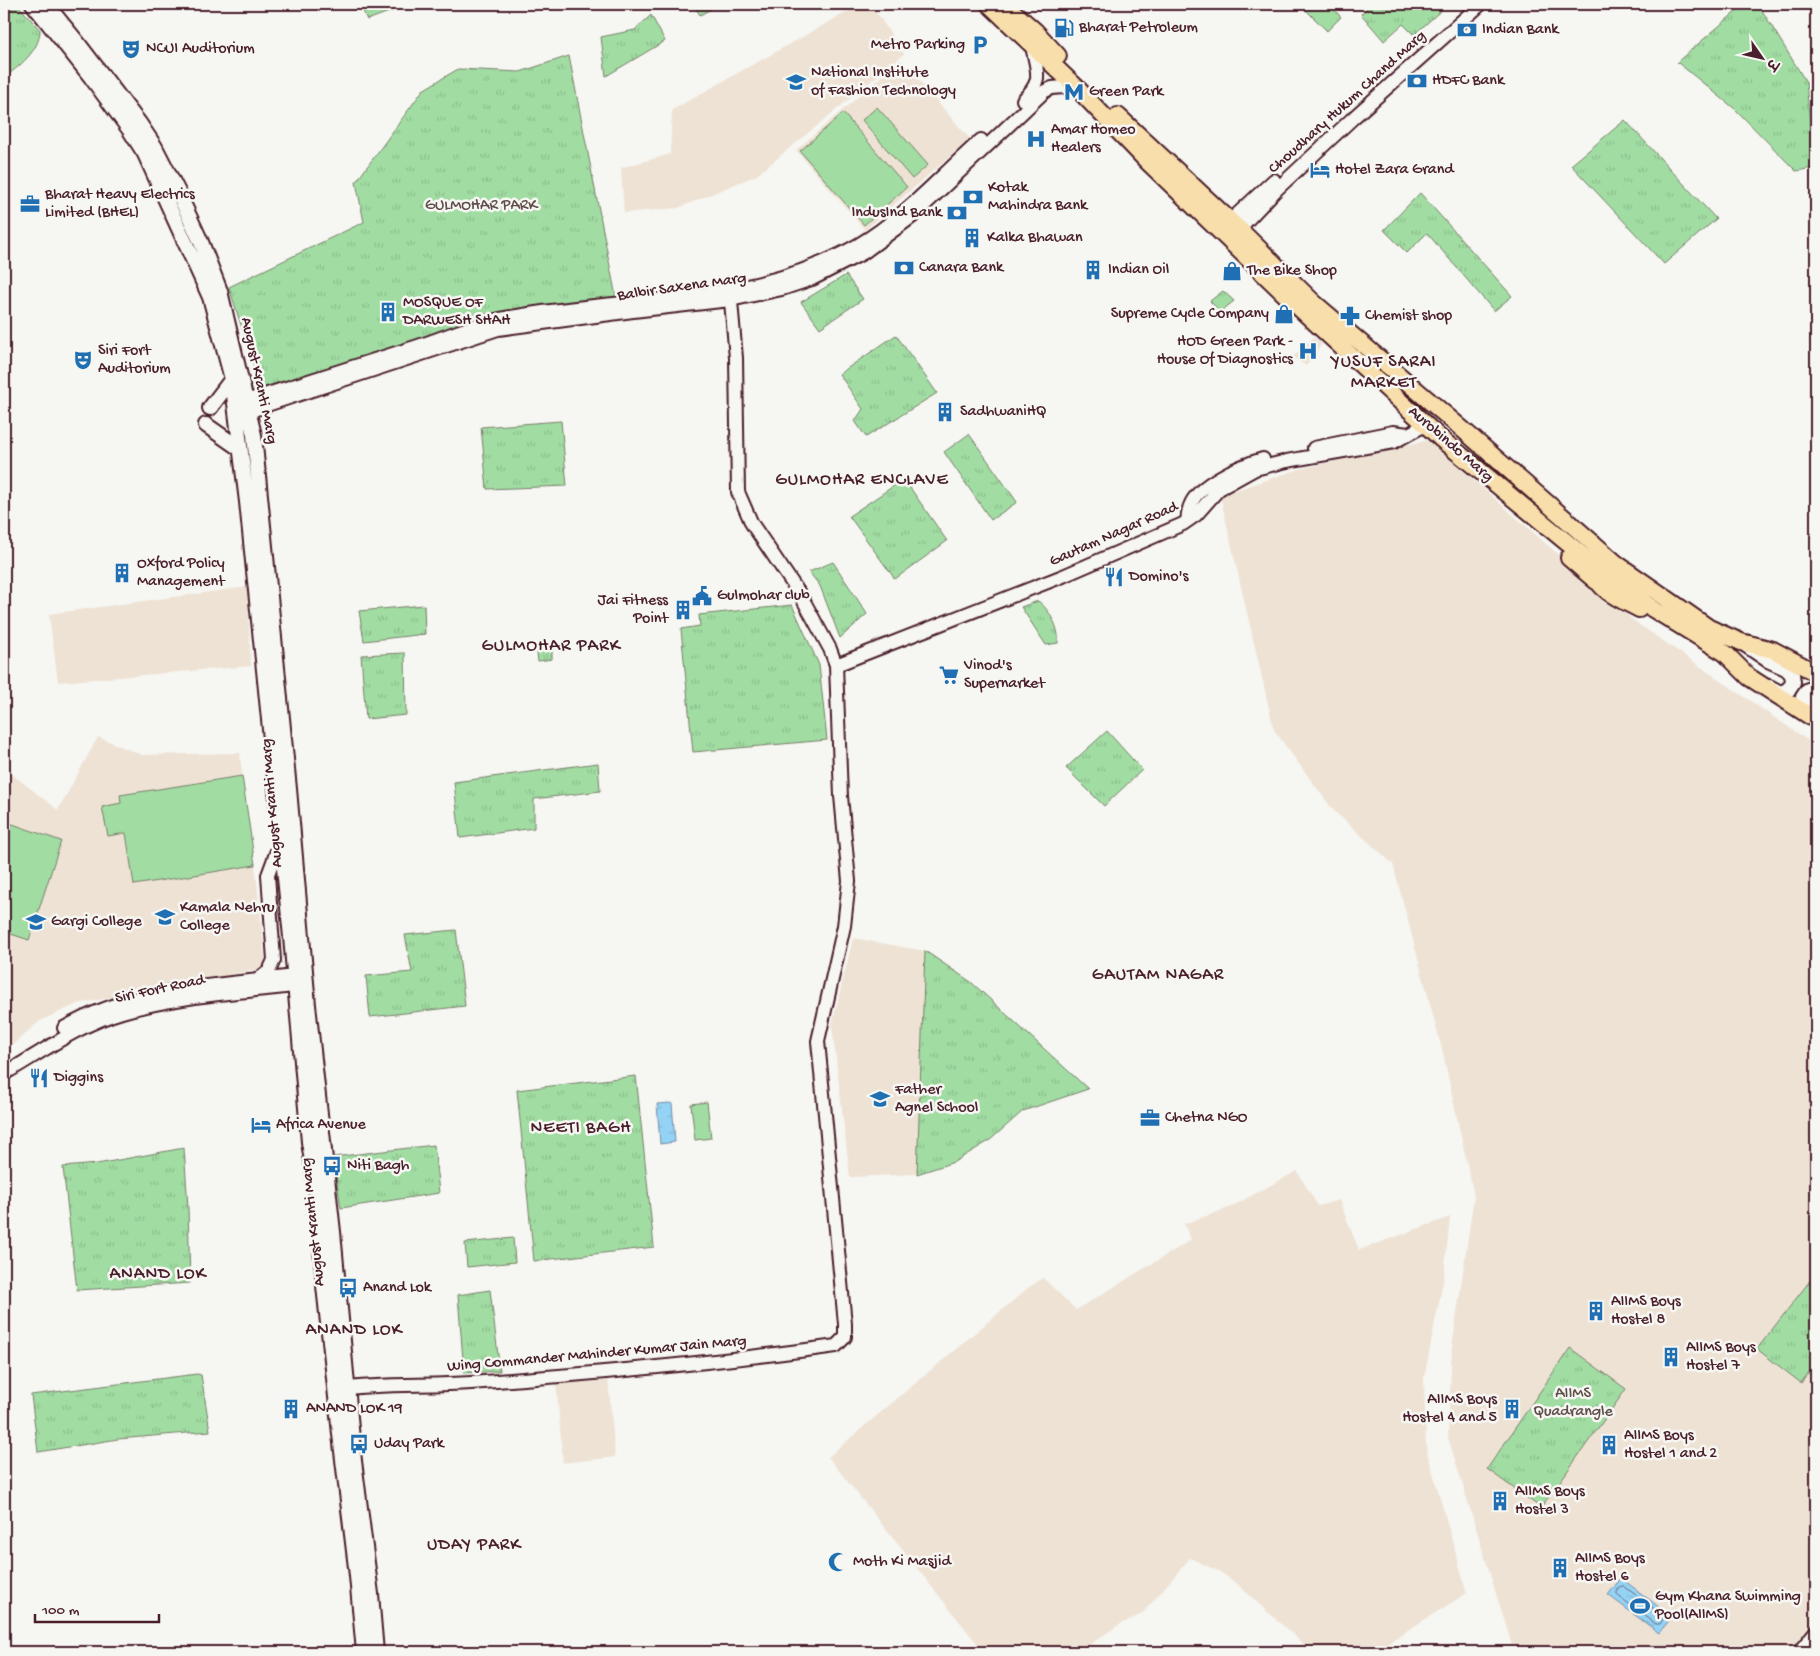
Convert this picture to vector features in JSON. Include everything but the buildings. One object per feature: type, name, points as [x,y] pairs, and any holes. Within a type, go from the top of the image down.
[{"type":"highway","name":"Aurobindo Marg","points":[[989,4],[1074,86],[1147,161],[1294,303],[1446,444],[1589,560],[1653,609],[1726,653],[1749,677],[1816,720]]},
{"type":"highway","name":"Aurobindo Marg","points":[[1004,4],[1313,302],[1617,564],[1709,628],[1741,642],[1773,650],[1816,673]]},
{"type":"highway","points":[[1446,444],[1458,463],[1613,595],[1639,609],[1653,609]]},
{"type":"highway","points":[[1589,560],[1596,581]]},
{"type":"main road","name":"August Kranti Marg","points":[[33,4],[91,76],[145,154],[210,297],[232,379],[254,435],[267,561],[300,980],[342,1389],[364,1652]]},
{"type":"main road","name":"August Kranti Marg","points":[[46,4],[78,42],[155,147],[201,242],[220,291],[242,408],[240,448],[281,840],[300,980]]},
{"type":"main road","points":[[210,408],[232,379]]},
{"type":"main road","points":[[206,425],[240,448]]},
{"type":"main road","points":[[1726,653],[1775,692],[1780,693],[1788,690],[1793,682],[1790,670],[1768,660],[1741,642]]},
{"type":"main road","points":[[1816,688],[1812,688],[1805,693],[1803,701],[1806,709],[1816,715]]},
{"type":"main road","name":"August Kranti Marg","points":[[342,1389],[354,1461],[371,1594],[376,1652]]},
{"type":"street","name":"Choudhary Hukum Chand Marg","points":[[1235,225],[1348,112],[1470,4]]},
{"type":"street","name":"Choudhary Hukum Chand Marg","points":[[1235,225],[1482,4]]},
{"type":"street","points":[[1032,46],[1037,77],[1034,94]]},
{"type":"street","name":"Balbir Saxena Marg","points":[[242,408],[498,329],[782,289],[812,279],[878,243],[913,216],[1034,94],[1048,88],[1074,86]]},
{"type":"street","points":[[730,295],[736,358],[738,492],[752,524],[801,596],[830,648],[836,665]]},
{"type":"street","name":"Gautam Nagar Road","points":[[836,665],[1063,576],[1187,521],[1196,515],[1219,489],[1255,469],[1287,461],[1394,442],[1425,425]]},
{"type":"street","name":"Wing Commander Mahinder Kumar Jain Marg","points":[[342,1389],[458,1384],[594,1374],[743,1359],[836,1346],[845,1337],[818,1041],[844,926],[849,881],[841,796],[836,665]]},
{"type":"street","points":[[257,980],[269,971],[274,960],[268,875],[281,840]]},
{"type":"street","name":"Siri Fort Road","points":[[4,1064],[80,1019],[120,1003],[167,992],[257,980],[300,980]]},
{"type":"street","name":"Siri Fort Road","points":[[4,1074],[81,1029],[121,1012],[186,998],[300,980]]},
{"type":"street","points":[[1799,1652],[1816,1631]]},
{"type":"shaded area","name":"National Institute of Fashion Technology","points":[[861,4],[871,4],[904,54],[757,175],[678,208],[624,213],[621,168],[670,154],[672,110]]},
{"type":"shaded area","points":[[901,60],[970,139],[865,230],[796,150]]},
{"type":"shaded area","name":"HOD Green Park - House Of Diagnostics","points":[[1314,337],[1322,344],[1306,366],[1293,357]]},
{"type":"shaded area","points":[[1428,440],[1634,621],[1816,746],[1816,1622],[1793,1652],[1514,1652],[1448,1437],[1452,1348],[1474,1196],[1443,1053],[1393,864],[1333,810],[1274,730],[1220,495],[1303,468]]},
{"type":"shaded area","points":[[247,587],[251,666],[58,682],[49,614]]},
{"type":"shaded area","name":"Kamala Nehru College","points":[[98,737],[142,755],[240,753],[266,968],[77,1004],[40,1021],[4,1052],[4,768],[58,810]]},
{"type":"shaded area","name":"Father Agnel School","points":[[853,938],[925,951],[917,1174],[850,1177],[832,1025]]},
{"type":"shaded area","points":[[1297,1171],[1318,1206],[1339,1200],[1359,1250],[1450,1217],[1444,1276],[1424,1379],[1426,1448],[1467,1593],[1373,1652],[1312,1652],[1236,1583],[1220,1572],[1190,1558],[1142,1614],[1117,1626],[1079,1652],[984,1652],[828,1457],[1028,1288],[1043,1278],[1076,1310],[1191,1240],[1184,1224],[1229,1208]]},
{"type":"shaded area","points":[[608,1378],[615,1457],[563,1463],[556,1381]]},
{"type":"green space","points":[[4,4],[17,4],[40,30],[39,38],[32,52],[22,64],[4,78]]},
{"type":"green space","points":[[360,4],[411,4],[367,20]]},
{"type":"green space","points":[[693,4],[720,4],[700,15]]},
{"type":"green space","points":[[1300,4],[1329,4],[1341,17],[1327,31]]},
{"type":"green space","points":[[1371,4],[1448,4],[1414,35],[1403,24],[1384,41],[1361,14]]},
{"type":"green space","points":[[1745,4],[1758,4],[1806,82],[1814,168],[1796,171],[1735,109],[1677,62]]},
{"type":"green space","points":[[651,15],[665,41],[606,76],[601,37],[635,30]]},
{"type":"green space","name":"GULMOHAR PARK","points":[[569,56],[616,297],[613,302],[268,390],[262,387],[229,287],[364,222],[356,182],[423,90],[458,69],[520,72]]},
{"type":"green space","points":[[877,107],[928,165],[912,179],[862,120]]},
{"type":"green space","points":[[843,113],[907,187],[864,225],[800,151]]},
{"type":"green space","points":[[1625,120],[1716,219],[1664,264],[1571,165]]},
{"type":"green space","points":[[1420,193],[1512,296],[1494,311],[1427,233],[1407,253],[1384,230]]},
{"type":"green space","points":[[846,275],[863,299],[820,328],[801,302]]},
{"type":"green space","points":[[1223,291],[1234,301],[1220,312],[1210,301]]},
{"type":"green space","points":[[896,335],[937,393],[866,437],[855,421],[863,409],[839,374]]},
{"type":"green space","points":[[561,421],[567,486],[487,489],[481,427]]},
{"type":"green space","points":[[969,434],[1017,502],[991,520],[944,452]]},
{"type":"green space","points":[[904,479],[947,541],[895,579],[849,516]]},
{"type":"green space","points":[[833,562],[867,614],[840,638],[820,586],[809,572]]},
{"type":"green space","points":[[1038,601],[1053,620],[1058,643],[1046,645],[1021,607]]},
{"type":"green space","points":[[424,605],[425,634],[364,641],[359,611]]},
{"type":"green space","points":[[792,605],[819,665],[827,740],[693,752],[681,629],[700,626],[699,615]]},
{"type":"green space","points":[[552,643],[552,659],[538,661],[536,646]]},
{"type":"green space","points":[[405,653],[406,715],[366,719],[361,655]]},
{"type":"green space","points":[[1107,731],[1142,770],[1104,806],[1066,768]]},
{"type":"green space","points":[[598,763],[600,791],[534,799],[534,828],[460,838],[454,782]]},
{"type":"green space","points":[[242,776],[255,865],[134,885],[126,833],[108,836],[102,807],[121,803],[120,795]]},
{"type":"green space","points":[[4,821],[61,841],[29,940],[5,932],[4,935]]},
{"type":"green space","points":[[456,930],[465,1006],[370,1017],[366,976],[412,972],[405,935]]},
{"type":"green space","points":[[925,951],[971,982],[1088,1089],[1023,1111],[989,1141],[954,1162],[917,1174]]},
{"type":"green space","points":[[636,1076],[654,1247],[534,1261],[517,1090]]},
{"type":"green space","points":[[707,1102],[711,1138],[695,1140],[691,1104]]},
{"type":"green space","points":[[434,1145],[439,1193],[341,1208],[333,1157]]},
{"type":"green space","points":[[184,1148],[190,1283],[77,1290],[63,1167],[97,1164]]},
{"type":"green space","points":[[513,1238],[515,1262],[467,1267],[465,1243]]},
{"type":"green space","points":[[1816,1273],[1816,1363],[1801,1383],[1757,1349]]},
{"type":"green space","points":[[490,1290],[500,1371],[464,1373],[458,1295]]},
{"type":"green space","name":"AIIMS Quadrangle","points":[[1570,1348],[1626,1389],[1541,1508],[1487,1469]]},
{"type":"green space","points":[[201,1375],[210,1431],[118,1439],[38,1452],[31,1395]]},
{"type":"water","points":[[672,1103],[675,1142],[660,1144],[657,1104]]},
{"type":"water","name":"Gym Khana Swimming Pool(AIIMS)","points":[[1621,1578],[1672,1617],[1659,1633],[1608,1595]]},
{"type":"place","name":"Bharat Petroleum","points":[[1064,28]]},
{"type":"place","name":"Indian Bank","points":[[1467,30]]},
{"type":"place","name":"Metro Parking","points":[[980,45]]},
{"type":"place","name":"NCUI Auditorium","points":[[131,49]]},
{"type":"place","name":"HDFC Bank","points":[[1417,81]]},
{"type":"place","name":"National Institute of Fashion Technology","points":[[796,82]]},
{"type":"place","name":"Green Park","points":[[1074,92]]},
{"type":"place","name":"Amar Homeo Healers","points":[[1036,139]]},
{"type":"place","name":"Hotel Zara Grand","points":[[1320,170]]},
{"type":"place","name":"Kotak Mahindra Bank","points":[[973,197]]},
{"type":"place","name":"Bharat Heavy Electrics Limited (BHEL)","points":[[30,204]]},
{"type":"place","name":"IndusInd Bank","points":[[957,213]]},
{"type":"place","name":"Kalka Bhawan","points":[[972,238]]},
{"type":"place","name":"Canara Bank","points":[[904,268]]},
{"type":"place","name":"Indian Oil","points":[[1093,270]]},
{"type":"place","name":"The Bike Shop","points":[[1232,271]]},
{"type":"place","name":"MOSQUE OF DARWESH SHAH","points":[[388,312]]},
{"type":"place","name":"Supreme Cycle Company","points":[[1284,314]]},
{"type":"place","name":"Chemist shop","points":[[1350,316]]},
{"type":"place","name":"HOD Green Park - House Of Diagnostics","points":[[1308,351]]},
{"type":"place","name":"Siri Fort Auditorium","points":[[83,360]]},
{"type":"place","name":"SadhwaniHQ","points":[[945,412]]},
{"type":"place","name":"Oxford Policy Management","points":[[122,573]]},
{"type":"place","name":"Domino's","points":[[1114,577]]},
{"type":"place","name":"Gulmohar club","points":[[702,596]]},
{"type":"place","name":"Jai Fitness Point","points":[[683,610]]},
{"type":"place","name":"Vinod's Supernarket","points":[[949,675]]},
{"type":"place","name":"Kamala Nehru College","points":[[165,917]]},
{"type":"place","name":"Gargi College","points":[[36,922]]},
{"type":"place","name":"Diggins","points":[[39,1078]]},
{"type":"place","name":"Father Agnel School","points":[[880,1099]]},
{"type":"place","name":"Chetna NGO","points":[[1150,1118]]},
{"type":"place","name":"Africa Avenue","points":[[261,1125]]},
{"type":"place","name":"Niti Bagh","points":[[332,1166]]},
{"type":"place","name":"Anand Lok","points":[[348,1288]]},
{"type":"place","name":"AIIMS Boys Hostel 8","points":[[1596,1311]]},
{"type":"place","name":"AIIMS Boys Hostel 7","points":[[1671,1357]]},
{"type":"place","name":"ANAND LOK 19","points":[[291,1409]]},
{"type":"place","name":"AIIMS Boys Hostel 4 and 5","points":[[1512,1409]]},
{"type":"place","name":"Uday Park","points":[[359,1444]]},
{"type":"place","name":"AIIMS Boys Hostel 1 and 2","points":[[1609,1445]]},
{"type":"place","name":"AIIMS Boys Hostel 3","points":[[1500,1501]]},
{"type":"place","name":"Moth Ki Masjid","points":[[838,1562]]},
{"type":"place","name":"AIIMS Boys Hostel 6","points":[[1560,1568]]},
{"type":"place","name":"Gym Khana Swimming Pool(AIIMS)","points":[[1640,1606]]},
{"type":"district","name":"YUSUF SARAI MARKET","points":[[1384,372]]},
{"type":"district","name":"GULMOHAR ENCLAVE","points":[[862,480]]},
{"type":"district","name":"GULMOHAR PARK","points":[[551,646]]},
{"type":"district","name":"GAUTAM NAGAR","points":[[1158,975]]},
{"type":"district","name":"NEETI BAGH","points":[[581,1128]]},
{"type":"district","name":"ANAND LOK","points":[[158,1274]]},
{"type":"district","name":"ANAND LOK","points":[[354,1330]]},
{"type":"district","name":"UDAY PARK","points":[[474,1545]]}]
